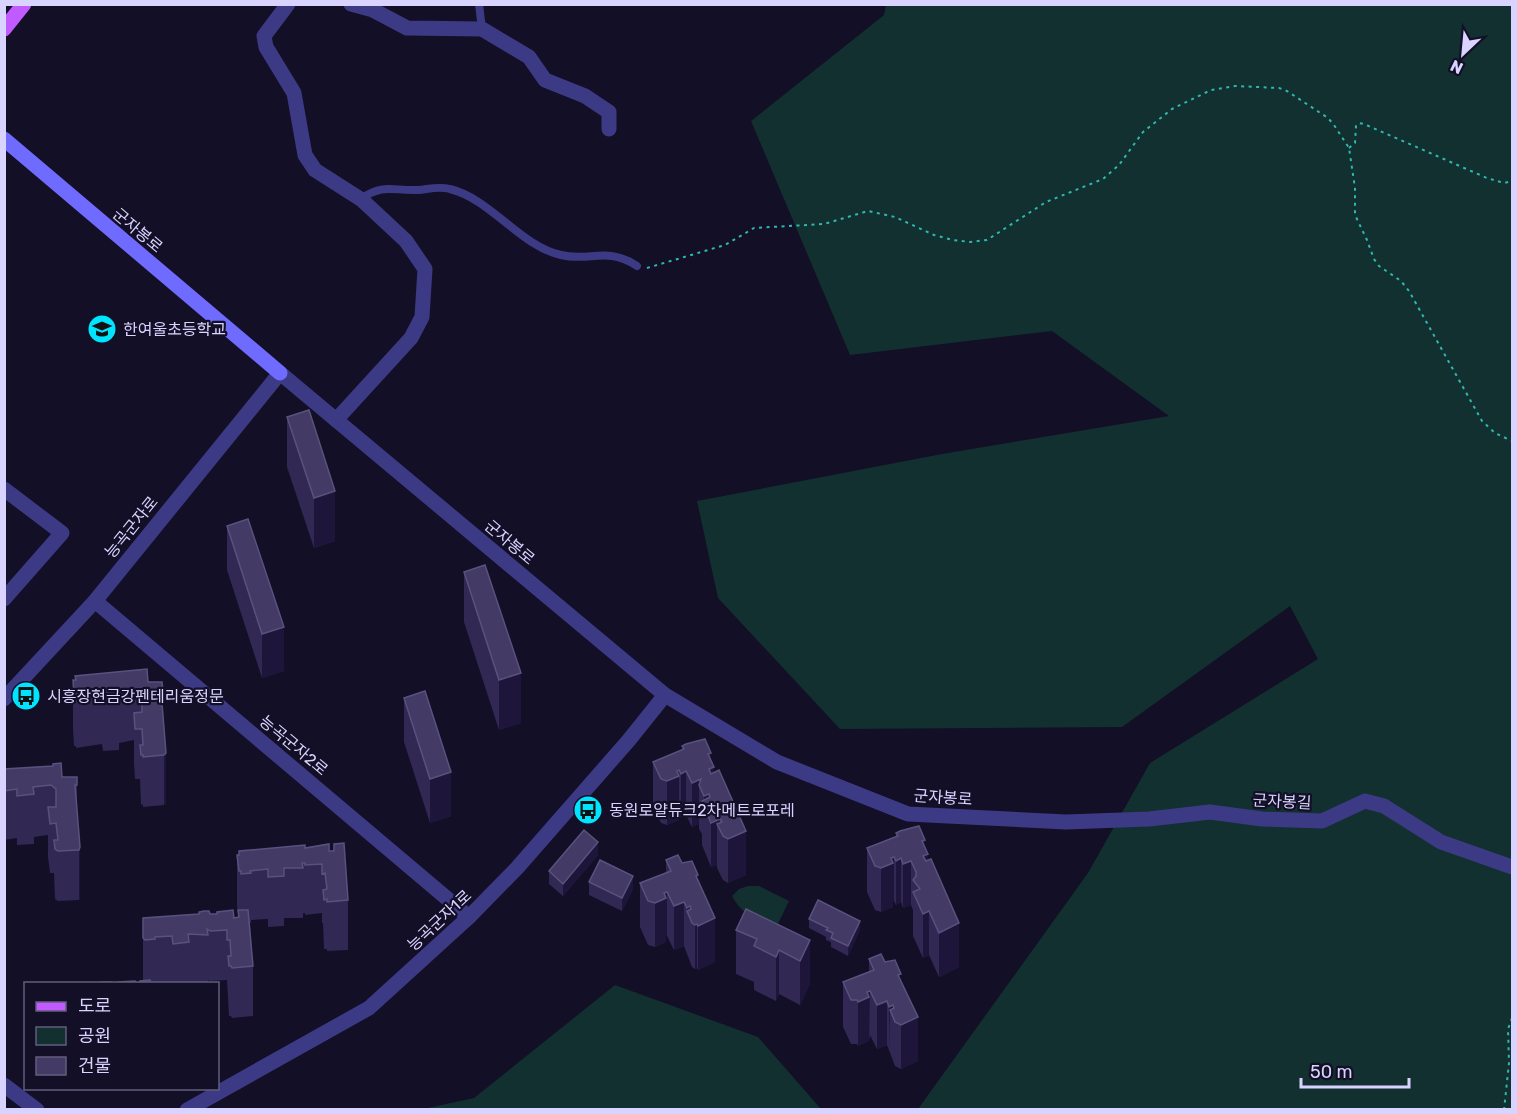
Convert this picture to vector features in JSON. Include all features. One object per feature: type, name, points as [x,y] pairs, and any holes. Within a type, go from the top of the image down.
[{"type":"main road","points":[[4,29],[24,4]]},
{"type":"main road","name":"군자봉로","points":[[4,139],[280,374]]},
{"type":"street","points":[[288,4],[264,36],[266,47],[294,93],[305,155],[315,170],[360,199],[406,241],[425,269],[422,317],[411,338],[336,420]]},
{"type":"street","points":[[351,4],[373,10],[407,28],[482,29],[530,57],[545,80],[585,96],[609,112],[609,129]]},
{"type":"street","name":"군자봉로","points":[[280,374],[665,696],[777,762],[908,814],[1066,822]]},
{"type":"street","name":"능곡군자로","points":[[4,699],[95,601],[280,374]]},
{"type":"street","points":[[4,489],[62,533],[4,598]]},
{"type":"street","name":"능곡군자2로","points":[[95,601],[469,917]]},
{"type":"street","name":"능곡군자1로","points":[[187,1110],[369,1008],[469,917],[517,868],[665,696]]},
{"type":"street","name":"군자봉길","points":[[1066,822],[1149,819],[1210,812],[1262,819],[1322,821],[1365,801],[1384,806],[1441,842],[1512,867]]},
{"type":"street","points":[[4,1085],[37,1110]]},
{"type":"lane","points":[[479,4],[482,29]]},
{"type":"lane","points":[[360,199],[386,187],[417,190],[435,187],[451,189],[477,202],[527,238],[562,256],[624,257],[637,266]]},
{"type":"path","points":[[637,266],[646,268],[665,264],[725,245],[754,228],[824,224],[868,211],[895,217],[934,235],[952,240],[970,242],[987,240],[1047,202],[1103,179],[1119,165],[1143,132],[1162,116],[1188,101],[1222,87],[1263,87],[1287,91],[1328,118],[1348,148],[1355,188],[1355,215],[1374,259],[1409,291],[1482,421],[1495,433],[1512,441]]},
{"type":"path","points":[[1348,148],[1355,143],[1356,126],[1359,123],[1364,124],[1487,178],[1504,183],[1512,181]]},
{"type":"path","points":[[1504,1110],[1509,1063],[1508,1029],[1512,1018]]},
{"type":"green space","points":[[886,5],[1512,5],[1512,1109],[918,1109],[1088,873],[1150,763],[1318,659],[1290,606],[1122,727],[840,729],[718,598],[697,501],[942,454],[1169,416],[1052,331],[850,355],[751,121],[884,15]]},
{"type":"green space","points":[[759,886],[789,901],[776,928],[751,916],[736,903],[732,896],[739,889]]},
{"type":"green space","points":[[615,985],[758,1037],[821,1109],[423,1109],[474,1098]]},
{"type":"building","points":[[309,410],[335,491],[314,498],[287,417]]},
{"type":"building","points":[[248,519],[284,627],[262,634],[227,526]]},
{"type":"building","points":[[485,565],[521,673],[499,680],[464,572]]},
{"type":"building","points":[[147,669],[148,682],[162,682],[166,753],[143,757],[140,745],[143,745],[142,729],[135,729],[134,713],[142,712],[142,695],[137,690],[119,693],[119,700],[103,701],[102,694],[76,699],[73,680],[76,680],[75,676]]},
{"type":"building","points":[[425,691],[451,772],[430,779],[404,698]]},
{"type":"building","points":[[705,739],[714,767],[709,769],[711,774],[719,770],[746,831],[728,839],[723,836],[717,824],[722,822],[720,819],[711,823],[702,801],[710,797],[709,794],[704,796],[699,785],[701,779],[692,783],[686,771],[681,774],[679,770],[677,771],[679,776],[667,781],[661,779],[653,762],[684,749],[682,746],[686,744]]},
{"type":"building","points":[[61,763],[62,777],[77,777],[77,785],[75,785],[79,850],[58,851],[55,849],[54,840],[58,840],[56,823],[50,824],[48,807],[56,807],[56,789],[51,785],[33,787],[34,794],[17,796],[17,789],[4,791],[4,769],[53,766],[53,764]]},
{"type":"building","points":[[919,826],[928,854],[923,856],[926,861],[931,859],[959,923],[939,933],[929,911],[923,914],[913,892],[920,889],[913,880],[916,872],[911,861],[903,864],[901,858],[896,861],[894,857],[891,858],[893,863],[881,868],[875,866],[867,848],[898,836],[896,833],[900,831]]},
{"type":"building","points":[[584,830],[598,842],[563,884],[549,871]]},
{"type":"building","points":[[344,843],[348,900],[327,902],[327,899],[324,900],[323,890],[327,889],[325,873],[322,874],[322,864],[305,865],[302,863],[303,868],[284,868],[284,876],[268,877],[268,869],[241,874],[239,871],[237,855],[239,851],[305,845],[305,848],[329,844],[329,851],[334,851],[334,844]]},
{"type":"building","points":[[678,855],[682,863],[692,861],[698,875],[696,876],[715,918],[698,926],[692,923],[687,911],[691,909],[690,906],[687,908],[684,902],[674,906],[667,892],[664,893],[666,898],[655,903],[648,901],[640,883],[671,871],[666,860]]},
{"type":"building","points":[[600,860],[633,876],[622,898],[589,882]]},
{"type":"building","points":[[818,900],[860,921],[848,946],[831,938],[833,933],[826,930],[828,928],[809,919]]},
{"type":"building","points":[[746,909],[810,940],[800,961],[779,950],[776,957],[754,946],[757,939],[736,930]]},
{"type":"building","points":[[233,910],[234,918],[239,917],[238,910],[248,910],[253,966],[232,968],[229,966],[228,956],[231,956],[227,930],[210,931],[207,929],[208,935],[188,934],[189,942],[173,944],[172,936],[145,940],[143,938],[143,918],[199,914],[204,911],[217,914],[217,912]]},
{"type":"building","points":[[881,954],[885,962],[895,960],[901,974],[898,975],[918,1017],[901,1025],[895,1022],[890,1010],[894,1008],[893,1005],[889,1007],[887,1001],[877,1005],[870,991],[867,992],[869,997],[858,1002],[851,1000],[843,982],[874,970],[869,959]]},
{"type":"place","name":"한여울초등학교","points":[[102,329]]},
{"type":"place","name":"시흥장현금강펜테리움정문","points":[[26,696]]},
{"type":"place","name":"동원로얄듀크2차메트로포레","points":[[588,810]]}]
